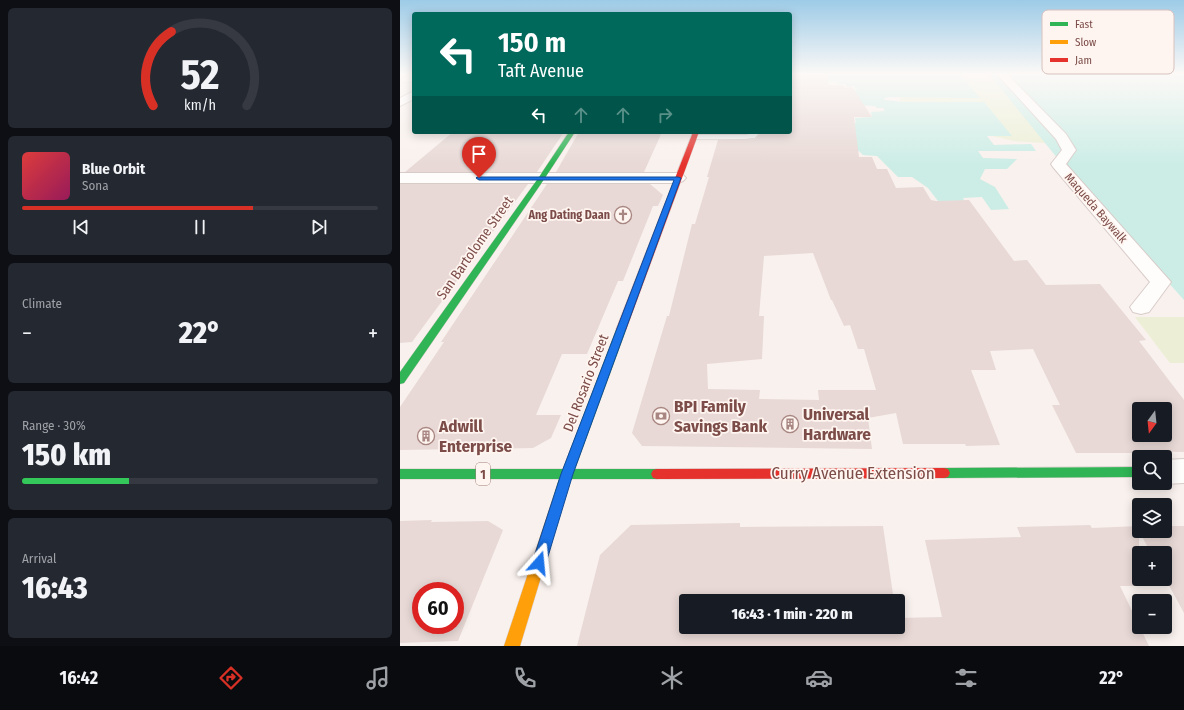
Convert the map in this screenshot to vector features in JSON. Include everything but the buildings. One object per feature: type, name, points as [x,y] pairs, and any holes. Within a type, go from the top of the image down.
[{"type":"street","name":"Maqueda Baywalk","points":[[1030,104],[1061,137],[1069,150],[1058,164],[1161,282],[1141,307]]},
{"type":"street","name":"San Bartolome Street","points":[[400,380],[542,178],[571,134]]},
{"type":"street","name":"Del Rosario Street","points":[[512,646],[567,474],[695,134]]},
{"type":"street","points":[[400,178],[678,178]]},
{"type":"street","name":"Curry Avenue Extension","points":[[567,474],[1132,472]]},
{"type":"street","points":[[1172,472],[1184,472]]},
{"type":"street","name":"1","points":[[400,474],[567,474]]},
{"type":"lane","points":[[695,134],[744,137],[752,136],[754,134]]},
{"type":"green space","points":[[902,104],[1023,104],[1058,144],[1014,141],[906,116]]},
{"type":"green space","points":[[1135,317],[1184,317],[1184,363],[1170,363]]},
{"type":"water","points":[[986,104],[1012,136],[987,136],[994,145],[1031,144],[1036,151],[978,151],[983,158],[1017,159],[1007,169],[985,169],[980,179],[995,187],[1009,209],[991,210],[982,197],[963,198],[966,204],[941,205],[928,188],[912,177],[898,177],[877,156],[863,155],[859,151],[823,149],[805,124],[856,123],[855,118],[872,117],[871,112],[885,111],[883,108],[877,108],[875,106],[858,105]]},
{"type":"water","points":[[1013,104],[1184,104],[1184,300],[1067,170]]},
{"type":"traffic: fast","points":[[400,380],[542,178],[571,134]]},
{"type":"traffic: fast","points":[[621,330],[567,474],[657,474]]},
{"type":"traffic: fast","points":[[944,473],[1132,472]]},
{"type":"traffic: fast","points":[[400,474],[567,474],[559,498]]},
{"type":"traffic: slow","points":[[512,646],[559,498]]},
{"type":"traffic: jam","points":[[621,330],[695,134]]},
{"type":"traffic: jam","points":[[657,474],[944,473]]},
{"type":"place","name":"Ang Dating Daan","points":[[623,215]]},
{"type":"place","name":"BPI Family Savings Bank","points":[[661,416]]},
{"type":"place","name":"Universal Hardware","points":[[790,424]]},
{"type":"place","name":"Adwill Enterprise","points":[[426,436]]},
{"type":"route","points":[[479,178],[678,178],[567,474],[539,563]]}]
